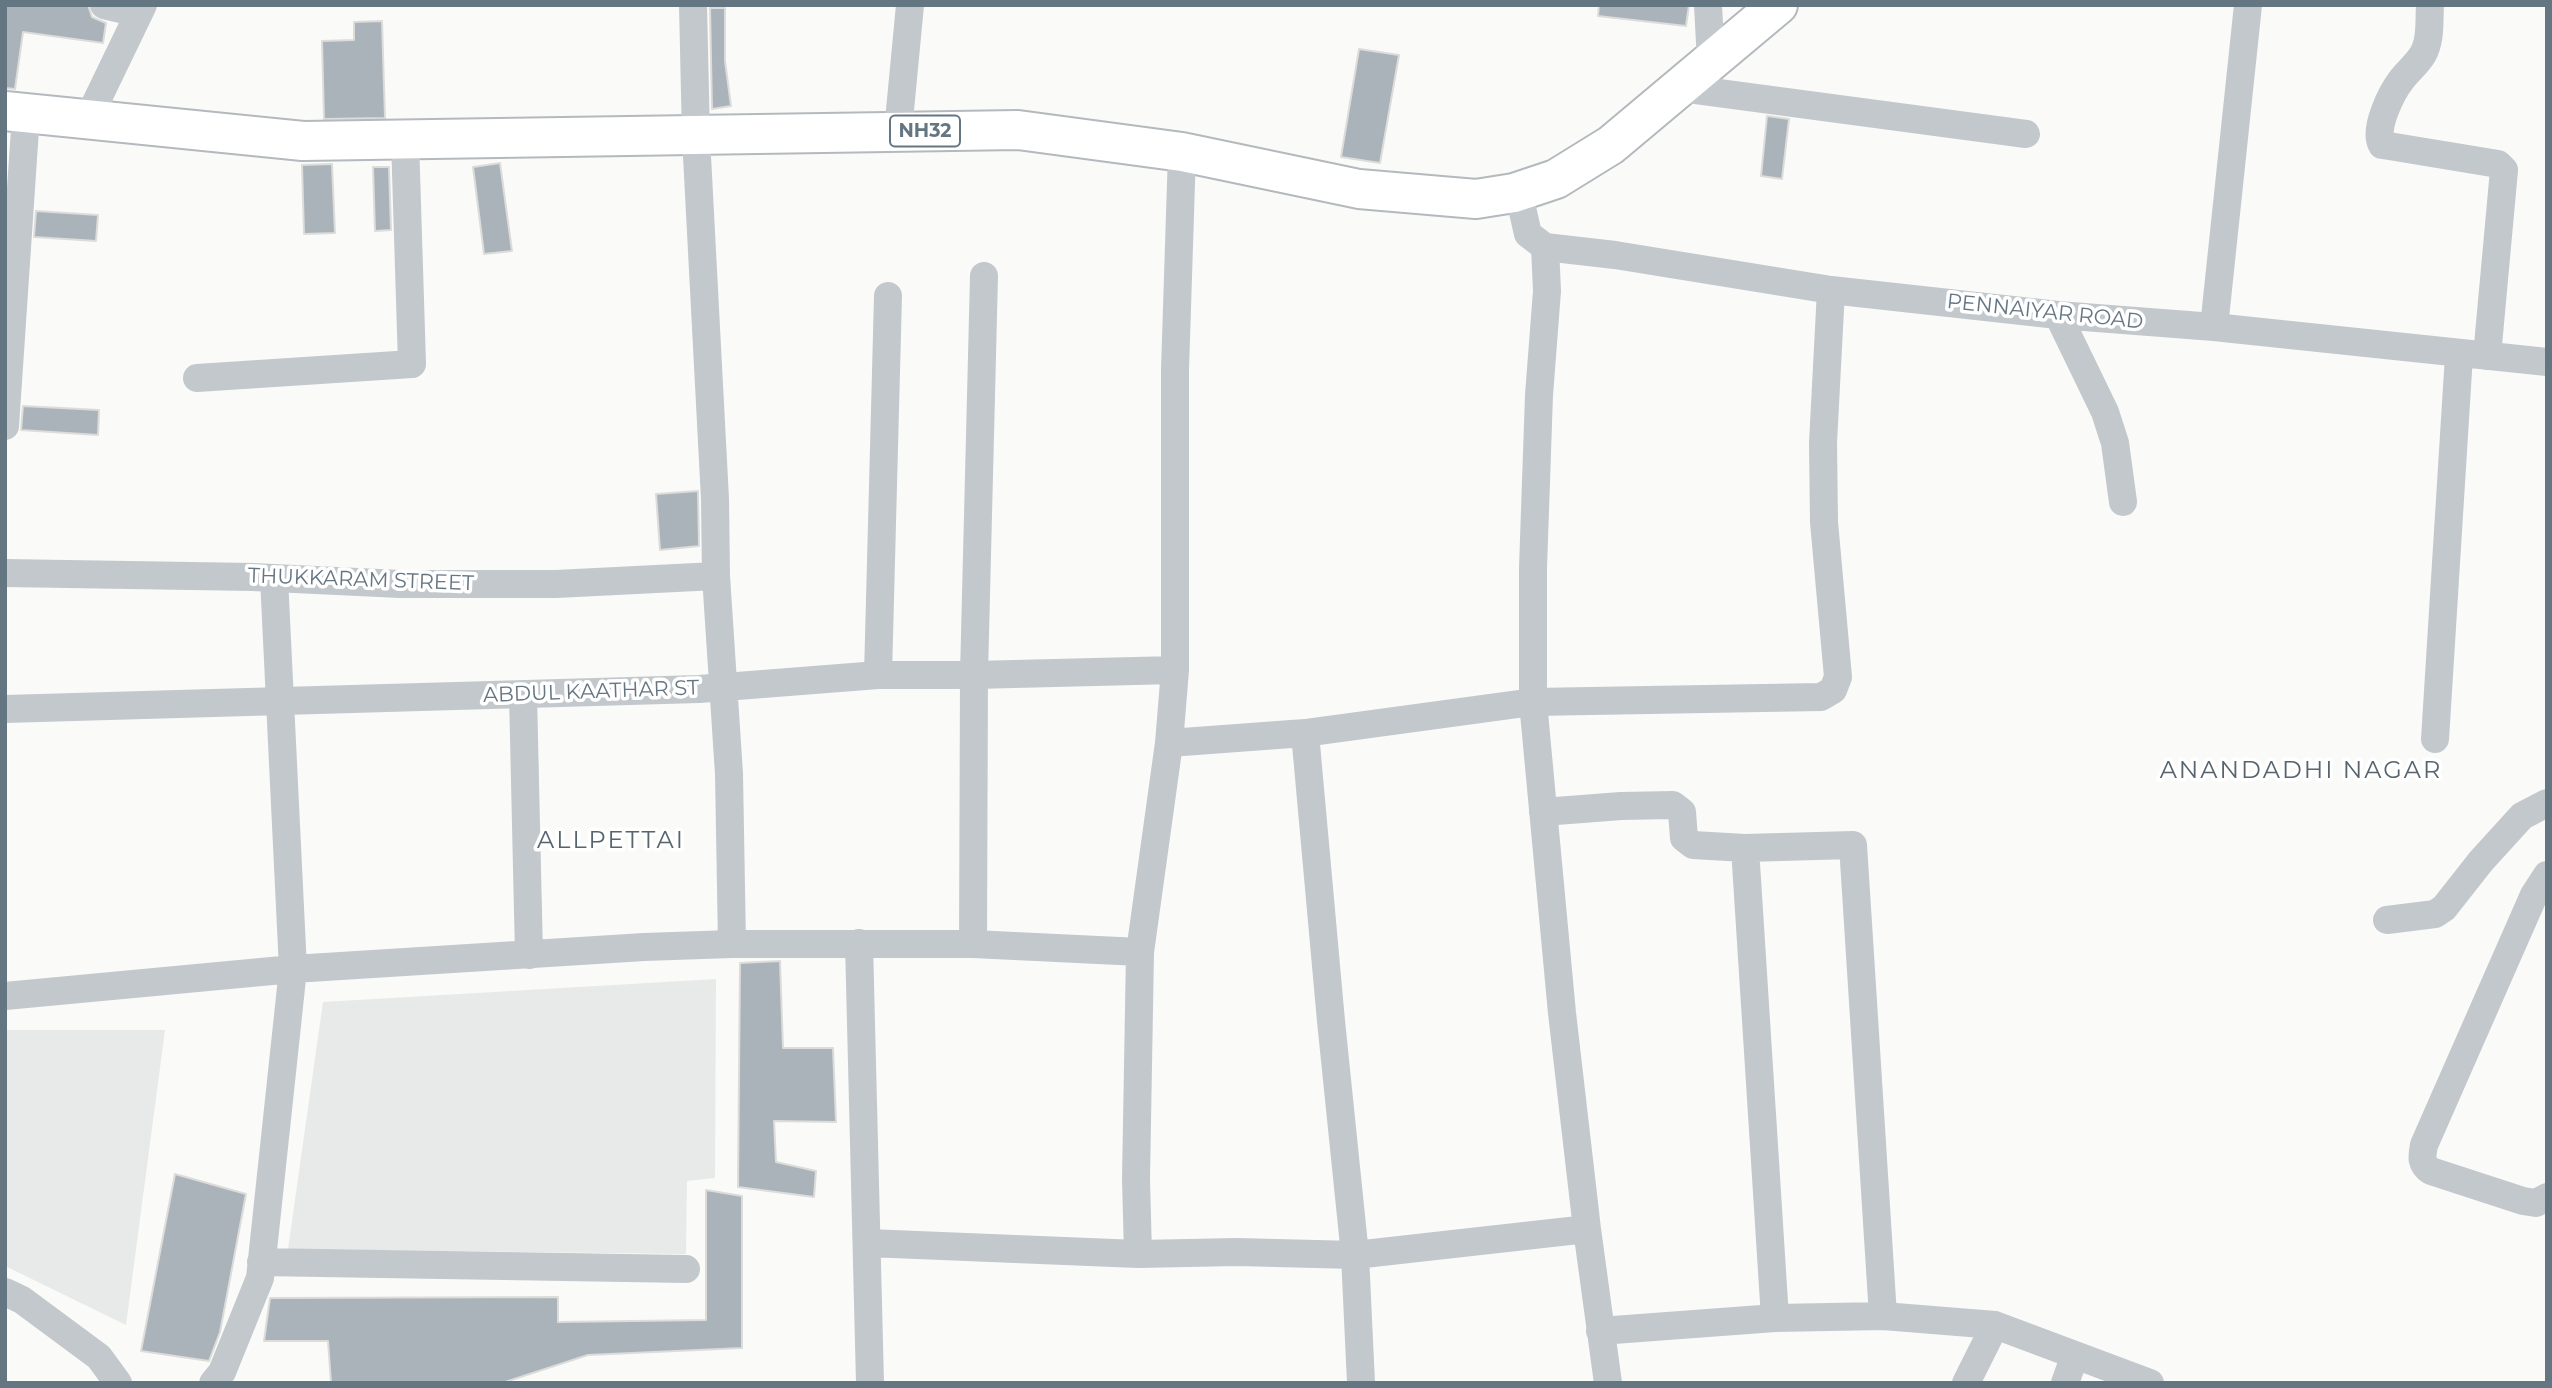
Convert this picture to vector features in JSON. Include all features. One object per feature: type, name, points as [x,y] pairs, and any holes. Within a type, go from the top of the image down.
[{"type":"highway","name":"NH32","points":[[16,113],[303,141],[1018,130],[1182,152],[1359,190],[1476,199],[1521,190],[1556,179],[1611,145],[1778,5]]},
{"type":"street","points":[[87,121],[140,9],[104,5]]},
{"type":"street","points":[[693,5],[696,137],[715,499],[716,576],[725,688],[732,944]]},
{"type":"street","points":[[898,131],[910,5]]},
{"type":"street","points":[[1708,5],[1711,62]]},
{"type":"street","points":[[2214,327],[2248,5]]},
{"type":"street","points":[[2430,5],[2428,36],[2423,55],[2401,79],[2393,93],[2378,131],[2378,139],[2382,145],[2498,164],[2504,170],[2487,356]]},
{"type":"street","points":[[1681,88],[2026,134]]},
{"type":"street","points":[[5,426],[16,113]]},
{"type":"street","points":[[197,377],[412,364],[405,139]]},
{"type":"street","points":[[1138,1254],[1136,1179],[1140,952],[1169,743],[1175,670],[1175,370],[1182,152]]},
{"type":"street","points":[[1521,190],[1520,199],[1537,240],[1546,291],[1539,395],[1533,568],[1533,702],[1542,812],[1587,1229],[1608,1383]]},
{"type":"street","points":[[1476,199],[1537,240]]},
{"type":"street","name":"PENNAIYAR ROAD","points":[[1537,240],[1831,290],[2057,315],[2214,327],[2459,355],[2547,362]]},
{"type":"street","points":[[973,944],[974,675],[984,276]]},
{"type":"street","points":[[1169,743],[1305,733],[1533,702],[1821,697],[1833,690],[1838,677],[1824,522],[1823,443],[1831,290]]},
{"type":"street","points":[[878,675],[888,296]]},
{"type":"street","points":[[2057,315],[2105,412],[2115,443],[2123,502]]},
{"type":"street","points":[[2435,739],[2459,355]]},
{"type":"street","name":"THUKKARAM STREET","points":[[5,573],[274,578],[400,584],[556,584],[716,576]]},
{"type":"street","points":[[213,1383],[222,1372],[260,1278],[293,969],[274,578]]},
{"type":"street","name":"ABDUL KAATHAR ST","points":[[5,709],[725,688],[878,675],[1175,670]]},
{"type":"street","points":[[523,694],[529,955]]},
{"type":"street","points":[[1305,733],[1355,1255],[1361,1383]]},
{"type":"street","points":[[2387,920],[2435,915],[2444,908],[2522,816],[2547,803]]},
{"type":"street","points":[[1542,812],[1673,805],[1682,812],[1684,838],[1693,845],[1745,848],[1853,845],[1883,1315]]},
{"type":"street","points":[[1745,848],[1775,1318]]},
{"type":"street","points":[[2547,875],[2534,895],[2424,1144],[2421,1157],[2424,1167],[2431,1171],[2523,1202],[2536,1203],[2547,1197]]},
{"type":"street","points":[[859,943],[870,1383]]},
{"type":"street","points":[[5,996],[293,969],[644,947],[732,944],[973,944],[1140,952]]},
{"type":"street","points":[[868,1243],[1138,1254],[1237,1252],[1355,1255],[1587,1229]]},
{"type":"street","points":[[261,1262],[686,1269]]},
{"type":"street","points":[[5,1292],[22,1300],[99,1357],[117,1383]]},
{"type":"street","points":[[1600,1331],[1775,1318],[1883,1315],[1995,1325],[2150,1383]]},
{"type":"street","points":[[1966,1383],[1995,1325]]},
{"type":"street","points":[[2065,1383],[2075,1355]]},
{"type":"shaded area","points":[[716,979],[715,1178],[687,1181],[686,1254],[288,1249],[323,1002]]},
{"type":"shaded area","points":[[5,1030],[165,1030],[126,1325],[5,1266]]},
{"type":"building","points":[[5,5],[88,5],[92,17],[106,23],[103,43],[23,32],[15,89],[5,88]]},
{"type":"building","points":[[1599,5],[1689,5],[1686,26],[1598,16]]},
{"type":"building","points":[[710,8],[725,8],[725,61],[731,106],[712,109]]},
{"type":"building","points":[[382,21],[385,118],[324,119],[322,41],[354,40],[354,22]]},
{"type":"building","points":[[1359,49],[1399,55],[1380,163],[1341,157]]},
{"type":"building","points":[[1767,116],[1789,119],[1782,179],[1761,176]]},
{"type":"building","points":[[500,163],[512,251],[484,254],[473,167]]},
{"type":"building","points":[[332,164],[335,233],[304,234],[302,165]]},
{"type":"building","points":[[373,167],[389,167],[391,230],[375,231]]},
{"type":"building","points":[[36,211],[98,215],[96,241],[34,237]]},
{"type":"building","points":[[23,406],[99,410],[98,435],[21,430]]},
{"type":"building","points":[[698,491],[699,546],[660,550],[656,494]]},
{"type":"building","points":[[780,961],[783,1048],[833,1048],[836,1122],[774,1121],[776,1162],[816,1171],[814,1197],[738,1187],[740,963]]},
{"type":"building","points":[[175,1174],[246,1194],[220,1332],[209,1361],[141,1351]]},
{"type":"building","points":[[706,1190],[742,1196],[742,1348],[588,1355],[502,1383],[331,1383],[328,1341],[264,1341],[270,1298],[558,1297],[558,1322],[706,1320]]},
{"type":"district","name":"ANANDADHI NAGAR","points":[[2301,771]]},
{"type":"district","name":"ALLPETTAI","points":[[611,841]]}]
